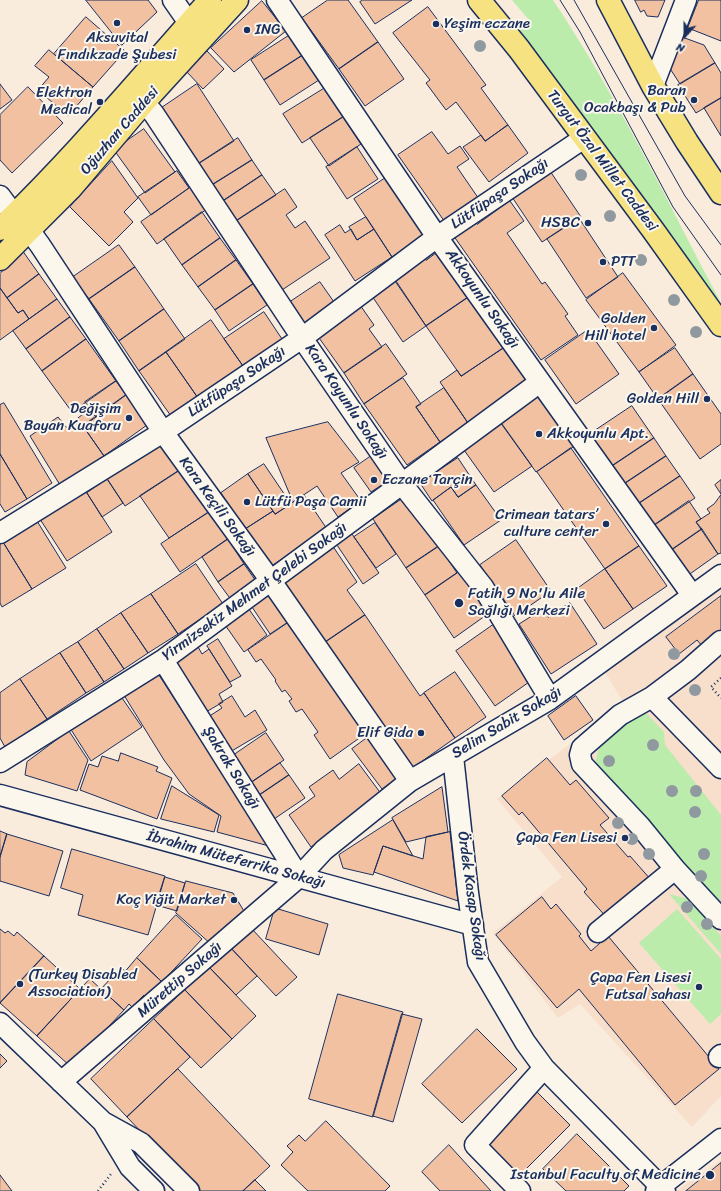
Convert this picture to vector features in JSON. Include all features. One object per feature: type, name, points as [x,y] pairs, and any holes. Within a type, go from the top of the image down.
[{"type":"main road","name":"Oğuzhan Caddesi","points":[[138,95],[189,23],[210,0]]},
{"type":"main road","name":"Oğuzhan Caddesi","points":[[0,259],[14,225],[42,188],[237,0]]},
{"type":"main road","name":"Turgut Özal Millet Caddesi","points":[[479,0],[519,49],[653,230],[721,325]]},
{"type":"main road","points":[[608,0],[653,86],[687,142],[721,193]]},
{"type":"street","points":[[173,0],[189,23]]},
{"type":"street","name":"Akkoyunlu Sokağı","points":[[277,0],[437,237],[692,595]]},
{"type":"street","points":[[653,86],[686,0]]},
{"type":"street","name":"Kara Koyunlu Sokağı","points":[[138,95],[154,114],[302,338],[402,484],[483,587],[550,699]]},
{"type":"street","name":"Lütfüpaşa Sokağı","points":[[0,533],[163,432],[302,338],[437,237],[584,138]]},
{"type":"street","name":"Kara Keçili Sokağı","points":[[0,196],[14,225],[40,244],[163,432],[271,581],[410,781]]},
{"type":"street","name":"Yirmizsekiz Mehmet Çelebi Sokağı","points":[[0,762],[163,660],[540,382]]},
{"type":"street","name":"Selim Sabit Sokağı","points":[[299,877],[324,850],[410,781],[550,699],[721,575]]},
{"type":"street","points":[[721,641],[688,670],[652,697],[620,716],[582,748],[580,755],[582,764],[640,826],[675,869],[721,919]]},
{"type":"street","name":"Şakrak Sokağı","points":[[163,660],[299,877]]},
{"type":"street","points":[[652,697],[721,768]]},
{"type":"street","name":"Ördek Kasap Sokağı","points":[[453,756],[478,962],[525,1042],[544,1068],[660,1189]]},
{"type":"street","name":"İbrahim Müteferrika Sokağı","points":[[0,795],[473,925]]},
{"type":"street","points":[[598,932],[675,869]]},
{"type":"street","name":"Mürettip Sokağı","points":[[61,1082],[299,877]]},
{"type":"street","points":[[0,1023],[103,1122],[141,1143],[189,1191]]},
{"type":"street","points":[[520,1191],[475,1144],[544,1068]]},
{"type":"street","points":[[103,1122],[130,1168],[154,1191]]},
{"type":"street","points":[[660,1189],[721,1139]]},
{"type":"path","points":[[721,678],[711,687],[721,698]]},
{"type":"shaded area","name":"Çapa Fen Lisesi","points":[[721,589],[721,1096],[692,1127],[580,1004],[558,1018],[493,933],[562,877],[497,799],[624,703],[604,671],[618,663]]},
{"type":"shaded area","name":"Istanbul Faculty of Medicine","points":[[721,1160],[721,1191],[676,1191]]},
{"type":"green space","points":[[512,0],[553,0],[620,111],[721,303],[721,308],[516,30],[529,20]]},
{"type":"green space","points":[[647,714],[664,732],[665,745],[721,815],[721,910],[595,763],[599,748],[634,715]]},
{"type":"green space","points":[[669,894],[688,899],[721,936],[721,954]]},
{"type":"green space","name":"Çapa Fen Lisesi Futsal sahası","points":[[677,909],[721,959],[721,1014],[710,1024],[639,943]]},
{"type":"building","points":[[86,0],[148,0],[157,12],[122,45]]},
{"type":"building","points":[[328,0],[348,0],[378,42],[339,69],[302,18]]},
{"type":"building","points":[[363,0],[412,0],[375,24],[360,2]]},
{"type":"building","points":[[635,0],[665,0],[658,17],[647,16],[644,10],[641,12]]},
{"type":"building","points":[[699,0],[721,0],[721,41],[688,28]]},
{"type":"building","points":[[262,1],[286,31],[234,72],[211,48]]},
{"type":"building","points":[[428,7],[486,85],[481,88],[508,125],[485,141],[456,102],[446,110],[426,83],[430,80],[393,33]]},
{"type":"building","points":[[86,17],[125,51],[93,87],[54,54]]},
{"type":"building","points":[[290,35],[303,55],[264,80],[251,60]]},
{"type":"building","points":[[682,37],[704,45],[715,63],[680,84],[669,67]]},
{"type":"building","points":[[378,42],[404,79],[365,106],[339,69]]},
{"type":"building","points":[[49,50],[93,87],[68,116],[38,90],[49,77],[35,66]]},
{"type":"building","points":[[207,51],[224,69],[203,89],[186,71]]},
{"type":"building","points":[[303,55],[319,80],[280,105],[264,80]]},
{"type":"building","points":[[715,63],[721,73],[721,98],[696,113],[678,85]]},
{"type":"building","points":[[0,84],[12,100],[0,109]]},
{"type":"building","points":[[197,84],[234,141],[198,164],[160,109]]},
{"type":"building","points":[[28,87],[63,123],[12,173],[0,160],[0,115]]},
{"type":"building","points":[[325,88],[343,117],[302,143],[283,114]]},
{"type":"building","points":[[721,98],[721,136],[704,108]]},
{"type":"building","points":[[343,117],[361,144],[329,166],[310,138]]},
{"type":"building","points":[[508,125],[528,153],[489,182],[463,147],[481,135],[485,141]]},
{"type":"building","points":[[144,129],[175,172],[145,193],[114,150]]},
{"type":"building","points":[[432,132],[448,154],[460,146],[469,159],[457,167],[481,202],[447,225],[398,155]]},
{"type":"building","points":[[238,138],[252,160],[212,185],[198,164]]},
{"type":"building","points":[[357,147],[378,179],[347,199],[326,167]]},
{"type":"building","points":[[252,160],[262,175],[223,201],[212,185]]},
{"type":"building","points":[[112,161],[138,198],[124,212],[133,222],[109,246],[70,207]]},
{"type":"building","points":[[548,168],[581,217],[542,242],[510,194]]},
{"type":"building","points":[[177,171],[189,188],[151,215],[138,197]]},
{"type":"building","points":[[262,175],[276,195],[236,221],[223,201]]},
{"type":"building","points":[[390,175],[428,234],[392,257],[354,199]]},
{"type":"building","points":[[191,187],[207,209],[157,244],[141,222]]},
{"type":"building","points":[[285,189],[297,207],[286,215],[295,228],[305,221],[330,258],[282,290],[236,221]]},
{"type":"building","points":[[510,201],[524,221],[507,233],[542,284],[545,282],[568,314],[565,316],[578,335],[541,360],[453,235],[474,220],[477,224]]},
{"type":"building","points":[[202,212],[220,238],[182,265],[164,239]]},
{"type":"building","points":[[366,217],[374,229],[357,240],[349,227]]},
{"type":"building","points":[[579,218],[618,277],[586,298],[547,239]]},
{"type":"building","points":[[340,225],[345,233],[351,229],[357,240],[374,229],[392,257],[355,281],[325,235]]},
{"type":"building","points":[[220,238],[236,260],[198,287],[182,265]]},
{"type":"building","points":[[119,245],[135,267],[89,299],[73,277]]},
{"type":"building","points":[[22,250],[39,274],[7,298],[0,288],[0,274]]},
{"type":"building","points":[[439,251],[470,296],[426,326],[392,275],[423,254],[426,260]]},
{"type":"building","points":[[236,260],[253,284],[215,310],[198,287]]},
{"type":"building","points":[[135,267],[164,309],[119,341],[89,299]]},
{"type":"building","points":[[623,273],[676,345],[639,372],[586,300]]},
{"type":"building","points":[[39,274],[57,299],[29,319],[23,310],[18,313],[7,298]]},
{"type":"building","points":[[395,281],[426,326],[403,342],[372,296]]},
{"type":"building","points":[[320,282],[334,302],[305,323],[290,302]]},
{"type":"building","points":[[253,284],[267,305],[229,331],[215,310]]},
{"type":"building","points":[[0,288],[18,313],[23,310],[29,319],[0,340]]},
{"type":"building","points":[[470,296],[505,347],[461,376],[426,326]]},
{"type":"building","points":[[57,299],[70,317],[26,349],[13,331]]},
{"type":"building","points":[[360,305],[374,325],[369,329],[382,347],[344,373],[317,335]]},
{"type":"building","points":[[164,309],[185,339],[139,371],[119,341]]},
{"type":"building","points":[[264,312],[282,339],[243,366],[224,339]]},
{"type":"building","points":[[70,317],[86,339],[42,371],[26,349]]},
{"type":"building","points":[[211,320],[243,366],[198,398],[166,352]]},
{"type":"building","points":[[588,330],[619,374],[576,404],[545,360]]},
{"type":"building","points":[[86,339],[116,381],[72,412],[42,371]]},
{"type":"building","points":[[386,344],[407,374],[364,404],[344,373]]},
{"type":"building","points":[[505,347],[529,382],[468,423],[440,382],[457,370],[461,376]]},
{"type":"building","points":[[675,348],[693,374],[658,399],[639,372]]},
{"type":"building","points":[[166,352],[198,398],[171,416],[139,371]]},
{"type":"building","points":[[693,374],[721,414],[721,444],[700,459],[658,399]]},
{"type":"building","points":[[403,378],[421,404],[416,407],[440,442],[407,465],[364,404]]},
{"type":"building","points":[[116,381],[126,395],[96,417],[85,402]]},
{"type":"building","points":[[444,388],[468,423],[440,442],[416,407]]},
{"type":"building","name":"Akkoyunlu Apt.","points":[[541,394],[576,445],[536,472],[500,422]]},
{"type":"building","points":[[126,395],[147,425],[104,456],[83,426]]},
{"type":"building","points":[[4,403],[52,483],[27,499],[0,454],[0,405]]},
{"type":"building","points":[[632,406],[654,438],[612,466],[590,434]]},
{"type":"building","points":[[90,409],[96,417],[83,426],[104,456],[60,485],[30,436],[58,417],[66,427]]},
{"type":"building","points":[[328,422],[359,462],[341,473],[361,501],[338,517],[317,486],[293,502],[266,438]]},
{"type":"building","points":[[502,424],[532,466],[494,492],[464,450]]},
{"type":"building","points":[[654,438],[666,456],[624,484],[612,466]]},
{"type":"building","points":[[161,441],[180,470],[125,506],[106,477]]},
{"type":"building","points":[[571,448],[639,546],[605,569],[537,472]]},
{"type":"building","points":[[0,454],[27,499],[5,512],[0,504]]},
{"type":"building","points":[[374,454],[391,479],[371,492],[354,468]]},
{"type":"building","points":[[666,456],[680,476],[638,504],[624,484]]},
{"type":"building","points":[[458,458],[476,485],[458,497],[451,487],[432,501],[420,483]]},
{"type":"building","points":[[264,464],[291,504],[275,514],[248,474]]},
{"type":"building","points":[[180,470],[209,512],[169,538],[140,496]]},
{"type":"building","name":"Lütfü Paşa Camii","points":[[248,474],[273,511],[245,529],[221,493]]},
{"type":"building","points":[[680,476],[695,498],[653,526],[638,504]]},
{"type":"building","points":[[107,479],[123,503],[102,517],[87,493]]},
{"type":"building","points":[[721,480],[721,494],[715,485]]},
{"type":"building","points":[[476,485],[501,520],[464,545],[433,500],[451,487],[458,497]]},
{"type":"building","points":[[83,487],[112,532],[67,561],[38,516]]},
{"type":"building","points":[[304,495],[327,529],[270,567],[245,529],[273,511],[275,514]]},
{"type":"building","points":[[721,495],[721,553],[718,554],[696,522],[710,513],[707,509],[714,504]]},
{"type":"building","points":[[405,497],[439,546],[406,568],[373,519]]},
{"type":"building","points":[[689,501],[701,519],[696,522],[702,529],[670,551],[653,526]]},
{"type":"building","points":[[209,512],[228,539],[180,572],[161,544]]},
{"type":"building","points":[[37,521],[66,568],[32,589],[3,542]]},
{"type":"building","points":[[375,523],[396,554],[376,568],[354,537]]},
{"type":"building","points":[[702,529],[718,554],[687,576],[670,551]]},
{"type":"building","points":[[352,534],[379,573],[363,584],[337,545]]},
{"type":"building","points":[[228,539],[244,564],[218,582],[202,557]]},
{"type":"building","points":[[516,540],[551,591],[515,616],[480,565]]},
{"type":"building","points":[[3,542],[32,589],[2,607],[0,603],[0,543]]},
{"type":"building","points":[[439,546],[457,573],[425,595],[406,568]]},
{"type":"building","points":[[639,546],[667,586],[633,609],[605,569]]},
{"type":"building","points":[[334,548],[357,582],[347,590],[365,615],[324,643],[282,583]]},
{"type":"building","points":[[196,564],[223,604],[178,634],[151,594]]},
{"type":"building","points":[[244,564],[258,584],[232,601],[218,582]]},
{"type":"building","name":"Fatih 9 No'lu Aile Sağlığı Merkezi","points":[[463,569],[492,611],[454,638],[425,595]]},
{"type":"building","points":[[605,569],[633,609],[604,629],[577,589]]},
{"type":"building","points":[[273,593],[291,620],[270,634],[252,607]]},
{"type":"building","points":[[151,594],[178,634],[148,653],[121,613]]},
{"type":"building","points":[[721,596],[721,635],[704,648],[697,640],[679,654],[666,637]]},
{"type":"building","points":[[570,603],[597,644],[551,674],[519,624],[543,609],[548,617]]},
{"type":"building","points":[[246,605],[267,635],[244,652],[223,622]]},
{"type":"building","points":[[121,613],[148,653],[124,669],[97,629]]},
{"type":"building","points":[[365,615],[420,696],[424,693],[455,738],[411,769],[324,643]]},
{"type":"building","points":[[288,623],[365,734],[330,759],[314,735],[318,732],[302,709],[296,712],[289,701],[292,699],[285,690],[282,692],[275,681],[276,680],[261,659],[256,662],[248,650]]},
{"type":"building","points":[[493,625],[532,680],[495,706],[456,651]]},
{"type":"building","points":[[97,629],[124,669],[104,682],[78,642]]},
{"type":"building","points":[[218,639],[241,676],[230,682],[207,646]]},
{"type":"building","points":[[78,642],[104,682],[86,693],[60,653]]},
{"type":"building","points":[[197,645],[202,654],[209,649],[232,686],[219,694],[223,702],[206,712],[173,660]]},
{"type":"building","points":[[60,653],[86,693],[47,719],[20,679]]},
{"type":"building","points":[[157,672],[269,846],[217,832],[221,816],[189,794],[164,760],[122,692]]},
{"type":"building","points":[[455,672],[486,717],[455,738],[424,693]]},
{"type":"building","points":[[20,679],[47,719],[5,747],[0,738],[0,693]]},
{"type":"building","points":[[120,695],[142,727],[91,761],[70,728]]},
{"type":"building","points":[[232,696],[245,717],[255,710],[267,730],[230,752],[208,717],[222,708],[219,704]]},
{"type":"building","points":[[576,696],[593,720],[564,740],[548,716]]},
{"type":"building","points":[[69,731],[88,760],[77,791],[25,775],[27,762]]},
{"type":"building","points":[[266,733],[284,760],[249,784],[231,757]]},
{"type":"building","points":[[367,738],[397,778],[382,789],[352,749]]},
{"type":"building","points":[[121,753],[158,767],[156,771],[172,778],[157,819],[80,790],[89,764],[98,767],[102,756],[118,761]]},
{"type":"building","points":[[547,758],[570,785],[576,780],[609,818],[600,825],[628,857],[630,856],[652,881],[608,919],[584,892],[587,889],[522,812],[519,815],[502,796]]},
{"type":"building","points":[[280,763],[289,775],[258,796],[249,784]]},
{"type":"building","points":[[359,764],[382,795],[311,847],[289,815],[315,796],[309,787],[333,770],[339,779]]},
{"type":"building","points":[[289,775],[305,798],[274,819],[258,796]]},
{"type":"building","points":[[172,786],[219,815],[214,832],[161,819]]},
{"type":"building","points":[[442,787],[448,832],[406,842],[392,818]]},
{"type":"building","points":[[393,820],[413,856],[383,846],[373,875],[343,868],[339,855]]},
{"type":"building","points":[[0,831],[7,834],[0,857]]},
{"type":"building","points":[[450,832],[458,901],[374,872],[383,846],[423,859],[426,837]]},
{"type":"building","points":[[7,834],[63,851],[49,896],[0,881],[0,857]]},
{"type":"building","points":[[72,849],[165,876],[148,935],[78,915],[83,895],[61,888]]},
{"type":"building","points":[[165,877],[185,883],[177,911],[156,905]]},
{"type":"building","points":[[186,881],[233,893],[247,916],[212,945],[176,913]]},
{"type":"building","points":[[542,897],[551,909],[556,904],[581,934],[579,936],[591,951],[608,936],[719,1069],[675,1105],[579,989],[557,1008],[496,935]]},
{"type":"building","points":[[275,908],[328,924],[319,955],[266,939]]},
{"type":"building","points":[[176,915],[202,939],[162,982],[137,958]]},
{"type":"building","points":[[251,928],[297,977],[276,996],[230,947]]},
{"type":"building","points":[[0,929],[5,933],[8,931],[14,936],[17,932],[44,956],[0,1003]]},
{"type":"building","points":[[230,947],[257,976],[236,995],[209,967]]},
{"type":"building","points":[[44,956],[80,989],[37,1036],[0,1003]]},
{"type":"building","points":[[137,958],[162,982],[147,998],[144,995],[132,1007],[129,1004],[124,1010],[101,989],[121,967],[125,971]]},
{"type":"building","points":[[209,967],[256,1016],[232,1039],[185,990]]},
{"type":"building","points":[[90,979],[124,1010],[71,1067],[37,1036]]},
{"type":"building","points":[[185,990],[232,1039],[201,1068],[154,1019]]},
{"type":"building","points":[[338,994],[403,1012],[373,1117],[309,1099]]},
{"type":"building","points":[[402,1014],[422,1019],[393,1122],[373,1116]]},
{"type":"building","points":[[154,1019],[190,1057],[127,1117],[91,1079]]},
{"type":"building","points":[[477,1029],[517,1069],[462,1123],[422,1084]]},
{"type":"building","points":[[0,1054],[7,1061],[0,1068]]},
{"type":"building","points":[[178,1069],[270,1166],[243,1191],[197,1191],[127,1117]]},
{"type":"building","points":[[536,1091],[570,1125],[518,1177],[484,1143]]},
{"type":"building","points":[[326,1121],[390,1186],[385,1191],[308,1191],[281,1165],[293,1152],[287,1146],[299,1135],[305,1141]]},
{"type":"building","points":[[577,1134],[629,1186],[624,1191],[566,1191],[543,1169]]},
{"type":"building","points":[[449,1145],[491,1191],[440,1191],[422,1172]]},
{"type":"building","name":"Istanbul Faculty of Medicine","points":[[721,1163],[721,1191],[686,1191]]},
{"type":"building","points":[[0,1175],[12,1191],[0,1191]]},
{"type":"building","points":[[255,1180],[266,1191],[243,1191]]},
{"type":"tram line","points":[[560,0],[580,32],[673,207],[721,275]]},
{"type":"tram line","points":[[574,0],[685,196],[721,245]]},
{"type":"place","name":"Aksuvital Fındıkzade Şubesi","points":[[117,23]]},
{"type":"place","name":"Yeşim eczane","points":[[436,24]]},
{"type":"place","name":"ING","points":[[247,30]]},
{"type":"place","name":"Baran Ocakbaşı & Pub","points":[[694,100]]},
{"type":"place","name":"Elektron Medical","points":[[100,102]]},
{"type":"place","name":"HSBC","points":[[588,223]]},
{"type":"place","name":"PTT","points":[[603,262]]},
{"type":"place","name":"Golden Hill hotel","points":[[654,328]]},
{"type":"place","name":"Golden Hill","points":[[707,399]]},
{"type":"place","name":"Değişim Bayan Kuaforu","points":[[129,418]]},
{"type":"place","name":"Akkoyunlu Apt.","points":[[539,434]]},
{"type":"place","name":"Eczane Tarçin","points":[[374,480]]},
{"type":"place","name":"Lütfü Paşa Camii","points":[[247,502]]},
{"type":"place","name":"Crimean tatars’ culture center","points":[[606,524]]},
{"type":"place","name":"Fatih 9 No'lu Aile Sağlığı Merkezi","points":[[459,603]]},
{"type":"place","name":"Elif Gida","points":[[421,733]]},
{"type":"place","name":"Çapa Fen Lisesi","points":[[625,838]]},
{"type":"place","name":"Koç Yiğit Market","points":[[234,900]]},
{"type":"place","name":"(Turkey Disabled Association)","points":[[20,984]]},
{"type":"place","name":"Çapa Fen Lisesi Futsal sahası","points":[[699,987]]},
{"type":"place","name":"Istanbul Faculty of Medicine","points":[[710,1175]]}]
